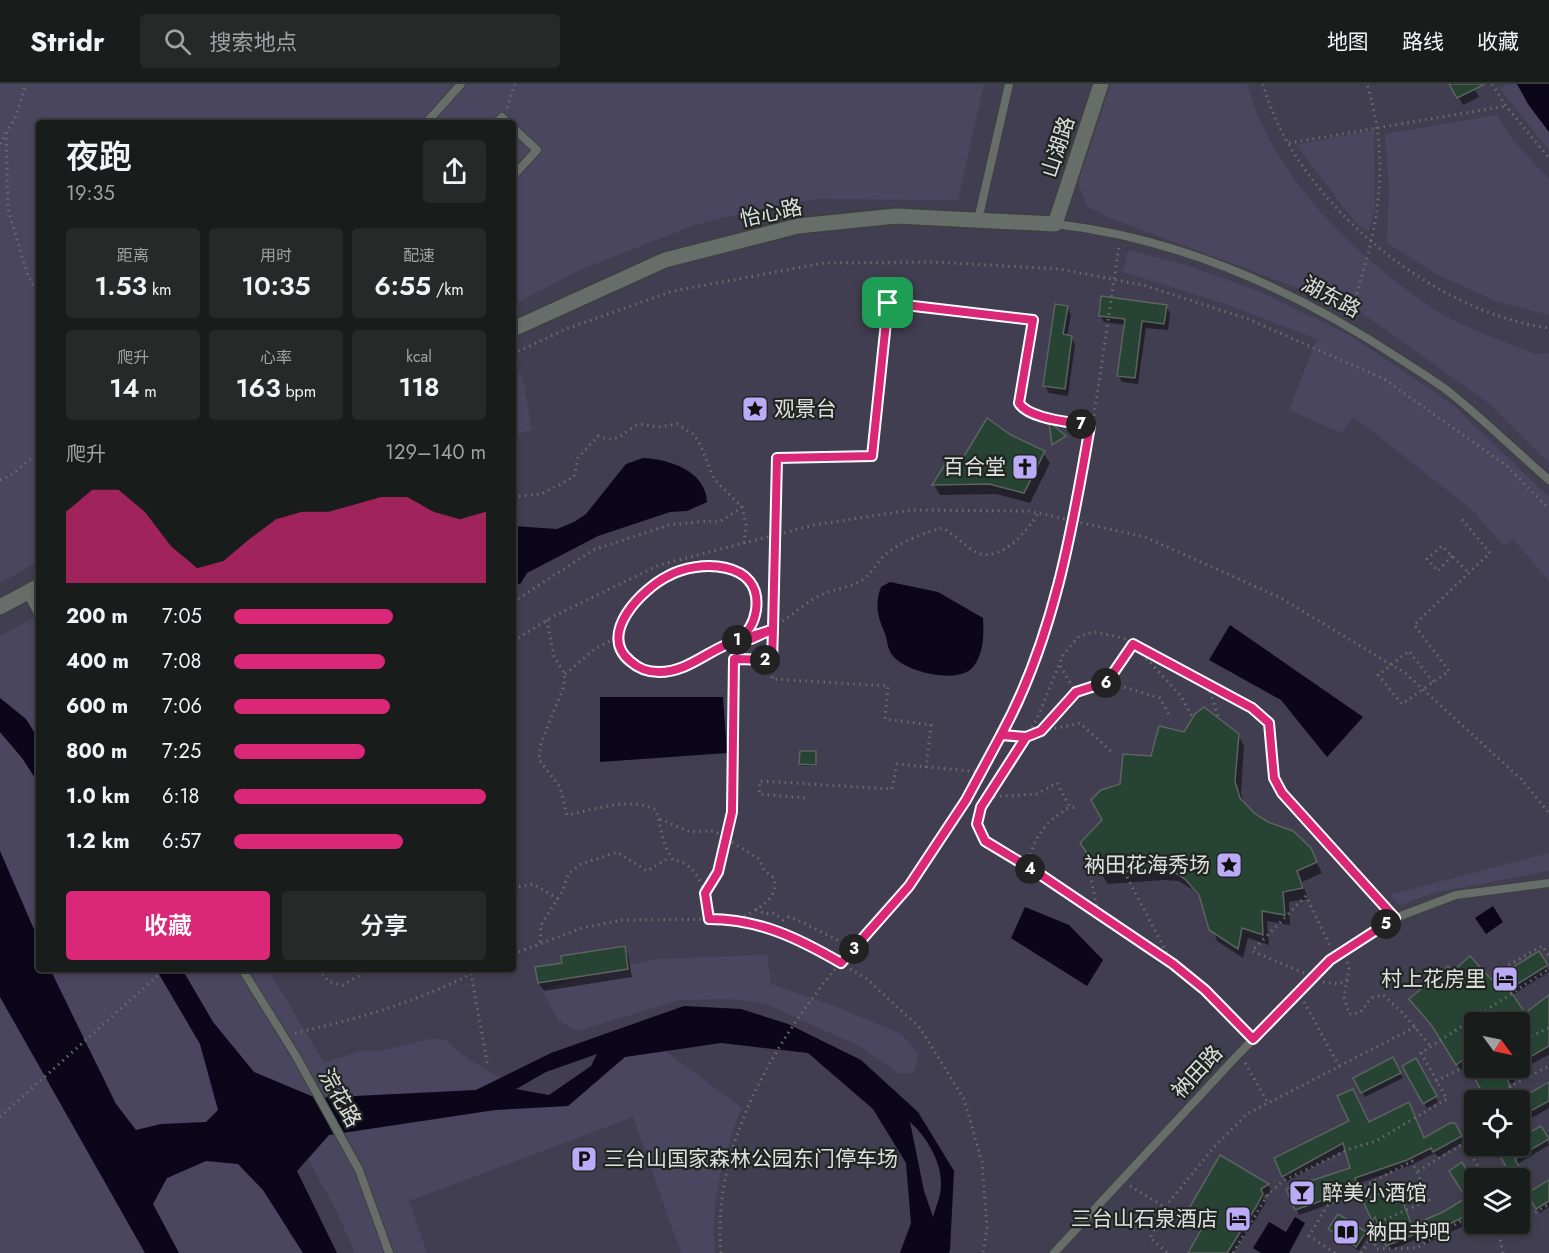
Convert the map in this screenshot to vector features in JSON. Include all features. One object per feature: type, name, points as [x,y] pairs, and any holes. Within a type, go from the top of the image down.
[{"type":"street","name":"山湖路","points":[[1055,224],[1101,84]]},
{"type":"street","name":"怡心路","points":[[516,327],[665,260],[798,226],[896,216],[1055,224]]},
{"type":"street","points":[[0,607],[33,589]]},
{"type":"lane","points":[[429,120],[461,84]]},
{"type":"lane","points":[[978,220],[1009,84]]},
{"type":"lane","points":[[516,131],[537,150],[516,173]]},
{"type":"lane","name":"湖东路","points":[[1055,224],[1094,228],[1154,244],[1248,277],[1299,299],[1344,324],[1452,394],[1549,480]]},
{"type":"lane","name":"衲田路","points":[[1054,1253],[1239,1053],[1335,957],[1395,918],[1456,895],[1549,883]]},
{"type":"lane","name":"浣花路","points":[[244,972],[284,1035],[359,1170],[389,1253]]},
{"type":"path","points":[[0,144],[16,116],[26,84]]},
{"type":"path","points":[[502,120],[514,84]]},
{"type":"path","points":[[1263,84],[1270,112],[1310,176],[1355,228],[1422,278],[1463,300],[1520,324],[1549,328]]},
{"type":"path","points":[[1344,324],[1353,307],[1372,241],[1380,201],[1378,127],[1367,84]]},
{"type":"path","points":[[1493,84],[1506,106],[1549,158]]},
{"type":"path","points":[[1290,143],[1506,106]]},
{"type":"path","points":[[6,132],[8,209],[28,276],[36,290]]},
{"type":"path","points":[[721,1253],[720,1235],[730,1152],[761,1077],[808,1005],[841,963],[909,886],[981,772],[1001,735],[1045,638],[1074,521],[1120,235]]},
{"type":"path","points":[[516,353],[566,329],[673,291],[824,263],[944,262],[1059,269],[1143,285],[1248,319],[1384,379],[1507,466],[1549,509]]},
{"type":"path","points":[[926,768],[930,725],[885,719],[888,686],[772,679],[777,458],[872,456],[888,303],[1033,320],[1019,403],[1022,409],[1031,414],[1090,426]]},
{"type":"path","points":[[516,497],[541,494],[574,477],[578,458],[598,435],[610,440],[619,438],[640,424],[658,427],[671,424],[693,434],[699,442],[714,479],[742,507],[746,524],[744,543]]},
{"type":"path","points":[[0,480],[10,477],[36,456]]},
{"type":"path","points":[[516,600],[584,553],[669,525],[719,522],[742,507]]},
{"type":"path","points":[[516,639],[547,620],[659,565],[813,525],[911,510],[1038,513],[1145,537],[1281,598],[1392,665],[1521,779],[1549,813]]},
{"type":"path","points":[[738,640],[751,639],[773,629],[792,611],[821,595],[864,579],[888,552],[931,531],[942,528],[975,552],[984,554],[1002,549],[1021,538],[1038,513]]},
{"type":"path","points":[[1433,682],[1409,651],[1378,675],[1402,704],[1449,671],[1414,626],[1490,554],[1460,517]]},
{"type":"path","points":[[1452,556],[1438,571],[1427,559],[1442,546],[1452,556],[1469,573]]},
{"type":"path","points":[[705,564],[740,573],[755,589],[757,598],[753,623],[748,633],[683,668],[661,672],[638,668],[627,658],[618,637],[624,617],[650,589],[683,568],[705,564]]},
{"type":"path","points":[[547,620],[554,657],[565,674]]},
{"type":"path","points":[[1253,1039],[1205,990],[1173,964],[985,841],[977,824],[981,807],[1036,721],[1063,655],[1079,636],[1095,632],[1123,638],[1252,708],[1269,723],[1274,778],[1282,793],[1395,918]]},
{"type":"path","points":[[618,637],[596,648],[565,674],[559,703],[539,752],[539,760],[560,787],[567,815],[639,804],[656,810],[670,857],[689,867],[705,893],[709,919]]},
{"type":"path","points":[[1107,682],[1133,644]]},
{"type":"path","points":[[1133,644],[1181,696],[1193,718]]},
{"type":"path","points":[[705,893],[718,872],[732,812],[734,659],[772,660]]},
{"type":"path","points":[[1059,665],[1076,692]]},
{"type":"path","points":[[1041,731],[1076,692],[1107,682],[1160,698],[1169,715]]},
{"type":"path","points":[[1208,684],[1218,716]]},
{"type":"path","points":[[1001,735],[1026,737],[1041,731],[1080,723],[1113,754]]},
{"type":"path","points":[[805,798],[759,794],[760,781],[892,789],[897,764],[981,772]]},
{"type":"path","points":[[987,797],[1037,794],[1057,783],[1070,807]]},
{"type":"path","points":[[1026,866],[1036,835],[1070,807],[1078,808]]},
{"type":"path","points":[[660,819],[690,832],[714,831],[759,859],[764,870],[774,878],[776,886],[773,896],[739,919]]},
{"type":"path","points":[[540,942],[541,925],[558,899],[569,873],[581,864],[617,852],[647,870],[670,857]]},
{"type":"path","points":[[1088,863],[1098,914]]},
{"type":"path","points":[[1127,877],[1173,964]]},
{"type":"path","points":[[516,887],[533,884],[558,899]]},
{"type":"path","points":[[1335,957],[1306,896],[1252,951],[1322,982],[1339,984],[1348,980]]},
{"type":"path","points":[[756,909],[765,914],[774,913],[783,920],[789,917],[798,920],[854,949]]},
{"type":"path","points":[[516,953],[582,928],[622,920],[739,919],[802,940],[867,979],[920,1028],[964,1100],[982,1162],[987,1228],[983,1253]]},
{"type":"path","points":[[1493,974],[1542,946],[1549,956]]},
{"type":"path","points":[[1344,951],[1349,969],[1344,998],[1349,1014],[1360,1013],[1371,998],[1383,995],[1415,1027],[1431,1047]]},
{"type":"path","points":[[1233,1253],[1268,1194],[1283,1181],[1349,1149],[1376,1141],[1447,1099],[1421,1053],[1549,969]]},
{"type":"path","points":[[0,1117],[162,972]]},
{"type":"path","points":[[321,972],[329,982],[343,985],[366,972]]},
{"type":"path","points":[[284,1035],[347,1021],[442,990],[475,972]]},
{"type":"path","points":[[471,974],[488,1067]]},
{"type":"path","points":[[1299,992],[1339,1066]]},
{"type":"path","points":[[1168,1253],[1150,1238],[1165,1207],[1215,1146],[1247,1114],[1415,1027]]},
{"type":"path","points":[[1530,1037],[1549,1028]]},
{"type":"path","points":[[1239,1053],[1268,1103]]},
{"type":"path","points":[[1503,1090],[1549,1066]]},
{"type":"path","points":[[1436,1081],[1464,1067]]},
{"type":"path","points":[[1418,1171],[1464,1144]]},
{"type":"path","points":[[1335,1253],[1309,1236],[1327,1206],[1412,1161],[1429,1200],[1370,1226],[1376,1250],[1417,1248],[1464,1219]]},
{"type":"path","points":[[1121,1181],[1165,1207]]},
{"type":"path","points":[[1530,1216],[1549,1204]]},
{"type":"path","points":[[1499,1234],[1503,1253]]},
{"type":"path","points":[[1361,1253],[1372,1237]]},
{"type":"shaded area","points":[[0,84],[1549,84],[1549,1253],[0,1253]]},
{"type":"shaded area","points":[[0,84],[984,84],[958,200],[817,199],[750,211],[694,225],[580,270],[516,303],[516,120],[36,120],[36,563],[0,583]]},
{"type":"shaded area","points":[[1104,84],[1247,84],[1259,118],[1276,151],[1297,183],[1321,212],[1375,265],[1404,288],[1456,322],[1535,354],[1549,353],[1549,463],[1490,404],[1359,311],[1107,217],[1087,206],[1077,180]]},
{"type":"shaded area","points":[[1507,84],[1517,84],[1528,104],[1549,132],[1549,150],[1500,89]]},
{"type":"shaded area","points":[[1517,84],[1549,84],[1549,132],[1528,104]]},
{"type":"shaded area","points":[[1497,115],[1512,139],[1549,179],[1549,315],[1496,301],[1436,274],[1387,243],[1389,188],[1385,134]]},
{"type":"shaded area","points":[[1374,130],[1375,205],[1369,232],[1356,223],[1296,145]]},
{"type":"shaded area","points":[[1128,250],[1186,265],[1258,291],[1349,335],[1453,405],[1549,497],[1549,581],[1513,539],[1504,546],[1471,509],[1354,417],[1341,433],[1289,410],[1317,339],[1226,304],[1123,272]]},
{"type":"shaded area","points":[[516,370],[523,379],[532,430],[516,434]]},
{"type":"shaded area","points":[[643,458],[674,464],[700,482],[707,502],[687,511],[670,512],[598,536],[527,573],[521,583],[516,586],[516,526],[557,529],[574,522],[586,514],[626,464]]},
{"type":"shaded area","points":[[890,582],[938,592],[983,618],[981,650],[973,667],[966,672],[945,676],[909,667],[893,656],[888,647],[878,609],[881,587]]},
{"type":"shaded area","points":[[36,617],[36,735],[26,719],[0,698],[0,636]]},
{"type":"shaded area","points":[[1230,625],[1363,717],[1327,757],[1281,700],[1209,660]]},
{"type":"shaded area","points":[[600,697],[723,697],[727,753],[600,762]]},
{"type":"shaded area","points":[[0,698],[26,719],[36,735],[36,779],[22,758],[0,732]]},
{"type":"shaded area","points":[[0,732],[36,779],[36,934],[0,851]]},
{"type":"shaded area","points":[[0,851],[36,934],[36,972],[51,972],[116,1104],[136,1130],[161,1124],[206,1122],[218,1110],[200,1044],[158,972],[184,972],[213,1022],[254,1072],[316,1098],[476,1090],[551,1053],[684,1006],[741,1009],[788,1024],[861,1060],[918,1112],[954,1171],[949,1253],[900,1253],[911,1223],[906,1163],[873,1109],[808,1053],[721,1043],[625,1057],[568,1106],[495,1110],[329,1135],[297,1171],[337,1253],[303,1253],[263,1190],[238,1164],[206,1161],[167,1178],[153,1204],[179,1253],[145,1253],[0,997]],"holes":[[[597,1054],[591,1066],[549,1095],[516,1089],[546,1072]],[[910,1122],[932,1150],[941,1176],[941,1189],[933,1217],[924,1191]]]},
{"type":"shaded area","points":[[1549,853],[1549,871],[1437,892],[1400,905],[1389,895]]},
{"type":"shaded area","points":[[1493,906],[1503,922],[1486,934],[1475,918]]},
{"type":"shaded area","points":[[1025,907],[1069,925],[1103,960],[1087,986],[1011,938]]},
{"type":"shaded area","points":[[767,955],[771,984],[837,1007],[901,1034],[919,1054],[913,1073],[899,1074],[859,1046],[764,1003],[729,999],[680,1000],[577,1031],[558,1020],[541,989],[654,959]]},
{"type":"shaded area","points":[[51,972],[158,972],[200,1044],[218,1110],[206,1122],[161,1124],[136,1130],[116,1104]]},
{"type":"shaded area","points":[[184,972],[270,972],[324,1063],[361,1051],[381,1051],[429,1039],[444,1039],[468,1059],[500,1078],[476,1090],[316,1098],[254,1072],[213,1022]]},
{"type":"shaded area","points":[[0,997],[145,1253],[0,1253]]},
{"type":"shaded area","points":[[665,1051],[742,1108],[729,1142],[716,1198],[715,1253],[681,1253],[633,1117],[409,1201],[427,1253],[355,1253],[336,1210],[308,1159],[329,1135],[495,1110],[568,1106],[625,1057]]},
{"type":"shaded area","points":[[206,1161],[238,1164],[263,1190],[303,1253],[179,1253],[153,1204],[167,1178]]},
{"type":"shaded area","points":[[1295,1217],[1305,1223],[1289,1253],[1261,1253],[1253,1248],[1269,1222],[1286,1232]]},
{"type":"building","points":[[1449,84],[1485,84],[1457,98]]},
{"type":"building","points":[[1101,296],[1167,305],[1164,324],[1142,321],[1135,378],[1117,376],[1125,319],[1099,316]]},
{"type":"building","points":[[1055,304],[1068,306],[1063,334],[1072,336],[1065,389],[1043,386]]},
{"type":"building","points":[[987,418],[1011,435],[1045,451],[1024,493],[989,484],[932,485],[949,458],[961,460]]},
{"type":"building","points":[[1049,422],[1066,436],[1052,445]]},
{"type":"building","points":[[1204,707],[1239,734],[1235,781],[1240,798],[1254,813],[1268,822],[1293,831],[1311,848],[1317,862],[1297,871],[1303,888],[1283,892],[1285,915],[1262,911],[1263,935],[1242,928],[1238,949],[1209,930],[1199,895],[1185,879],[1172,871],[1156,869],[1101,874],[1080,843],[1102,820],[1091,800],[1101,790],[1120,784],[1123,754],[1151,756],[1159,726],[1184,732],[1195,714]]},
{"type":"building","points":[[800,751],[816,751],[816,765],[799,764]]},
{"type":"building","points":[[625,946],[628,969],[538,983],[535,967],[562,963],[561,956]]},
{"type":"building","points":[[1539,951],[1548,965],[1509,989],[1524,1012],[1464,1012],[1464,1059],[1456,1065],[1432,1026],[1409,999],[1448,966],[1453,971],[1470,956],[1492,980]]},
{"type":"building","points":[[1549,995],[1549,1046],[1530,1057],[1530,1012],[1526,1012]]},
{"type":"building","points":[[1393,1057],[1401,1073],[1361,1093],[1353,1078]]},
{"type":"building","points":[[1416,1058],[1437,1096],[1423,1104],[1402,1066]]},
{"type":"building","points":[[1474,1078],[1509,1078],[1507,1079],[1512,1090],[1481,1090]]},
{"type":"building","points":[[1549,1082],[1549,1101],[1530,1111],[1530,1093]]},
{"type":"building","points":[[1353,1089],[1369,1122],[1409,1102],[1424,1138],[1450,1123],[1455,1123],[1462,1136],[1433,1152],[1431,1148],[1407,1160],[1355,1178],[1358,1188],[1295,1210],[1286,1189],[1350,1168],[1343,1143],[1282,1177],[1274,1158],[1349,1121],[1337,1096]]},
{"type":"building","points":[[1541,1126],[1549,1139],[1530,1150],[1530,1132]]},
{"type":"building","points":[[1220,1155],[1269,1184],[1261,1189],[1263,1194],[1227,1253],[1188,1253],[1205,1223],[1187,1212]]},
{"type":"building","points":[[1500,1156],[1520,1156],[1515,1159],[1520,1168],[1507,1168]]},
{"type":"building","points":[[1462,1162],[1466,1168],[1464,1195],[1449,1171]]},
{"type":"building","points":[[1549,1180],[1549,1201],[1536,1209],[1530,1198],[1530,1191]]},
{"type":"building","points":[[1409,1181],[1415,1194],[1402,1200],[1415,1234],[1386,1246],[1375,1217],[1372,1221],[1363,1201]]},
{"type":"building","points":[[1464,1199],[1464,1217],[1421,1238],[1415,1224],[1443,1212]]},
{"type":"building","points":[[1338,1214],[1366,1232],[1356,1247],[1328,1229]]},
{"type":"place","name":"观景台","points":[[755,409]]},
{"type":"place","name":"百合堂","points":[[1025,467]]},
{"type":"place","name":"衲田花海秀场","points":[[1229,865]]},
{"type":"place","name":"村上花房里","points":[[1505,979]]},
{"type":"place","name":"三台山国家森林公园东门停车场","points":[[584,1159]]},
{"type":"place","name":"醉美小酒馆","points":[[1302,1193]]},
{"type":"place","name":"三台山石泉酒店","points":[[1238,1219]]},
{"type":"place","name":"衲田书吧","points":[[1346,1232]]},
{"type":"route","points":[[888,303],[872,456],[777,458],[773,629],[751,639],[738,640],[683,668],[671,672],[648,672],[638,668],[627,658],[618,637],[619,627],[637,600],[664,577],[683,568],[705,564],[724,567],[740,573],[755,589],[757,598],[753,623],[748,633],[738,640],[751,639],[773,629],[772,660],[734,659],[732,812],[718,872],[705,893],[709,903],[709,919],[739,919],[802,940],[841,963],[909,886],[966,800],[1001,735],[1026,737],[981,807],[977,824],[985,841],[1038,873],[1173,964],[1205,990],[1253,1039],[1330,960],[1395,918],[1282,793],[1274,778],[1273,745],[1269,723],[1252,708],[1133,644],[1107,682],[1076,692],[1041,731],[1026,737],[1001,735],[1045,638],[1074,521],[1090,426],[1031,414],[1022,409],[1019,403],[1033,320],[888,303]]}]
